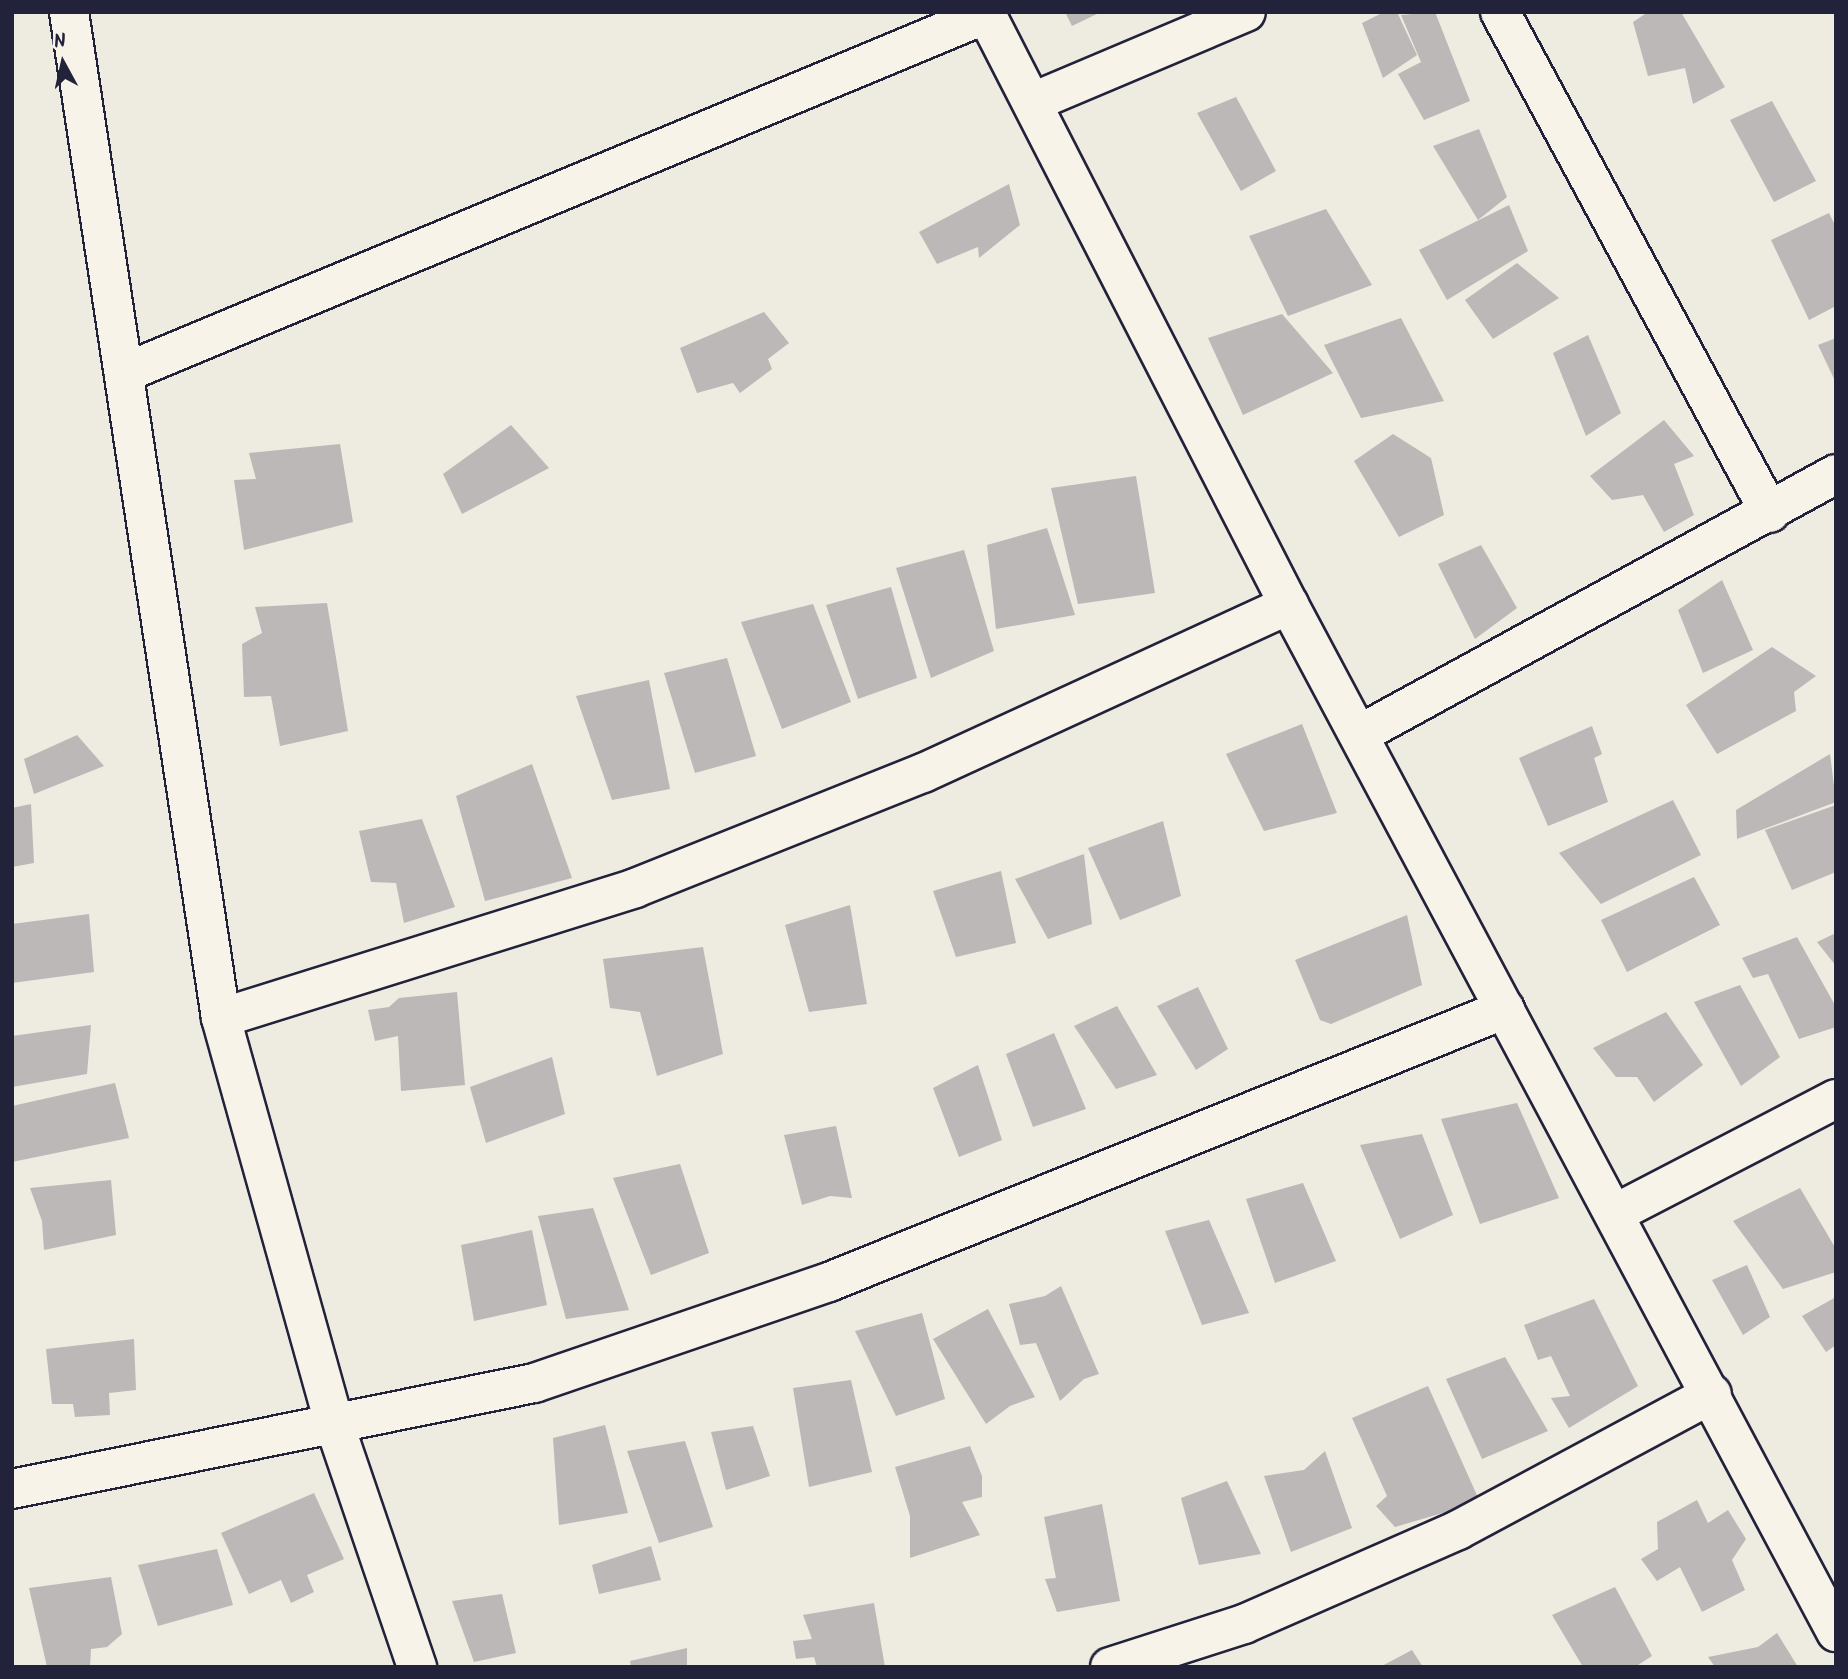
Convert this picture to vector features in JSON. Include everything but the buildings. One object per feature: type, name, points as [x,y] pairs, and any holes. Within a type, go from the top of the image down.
[{"type":"street","points":[[69,12],[221,1018],[335,1426],[417,1667]]},
{"type":"street","points":[[1032,102],[1246,12]]},
{"type":"street","points":[[1500,12],[1770,513]]},
{"type":"street","points":[[124,373],[985,13],[1289,605],[1713,1394],[1836,1632]]},
{"type":"street","points":[[1360,734],[1770,513],[1836,474]]},
{"type":"street","points":[[221,1018],[635,888],[923,773],[1289,605]]},
{"type":"street","points":[[12,1489],[335,1426],[534,1383],[829,1282],[1505,1009]]},
{"type":"street","points":[[1614,1214],[1836,1098]]},
{"type":"street","points":[[1110,1667],[1244,1624],[1458,1530],[1713,1394]]}]
